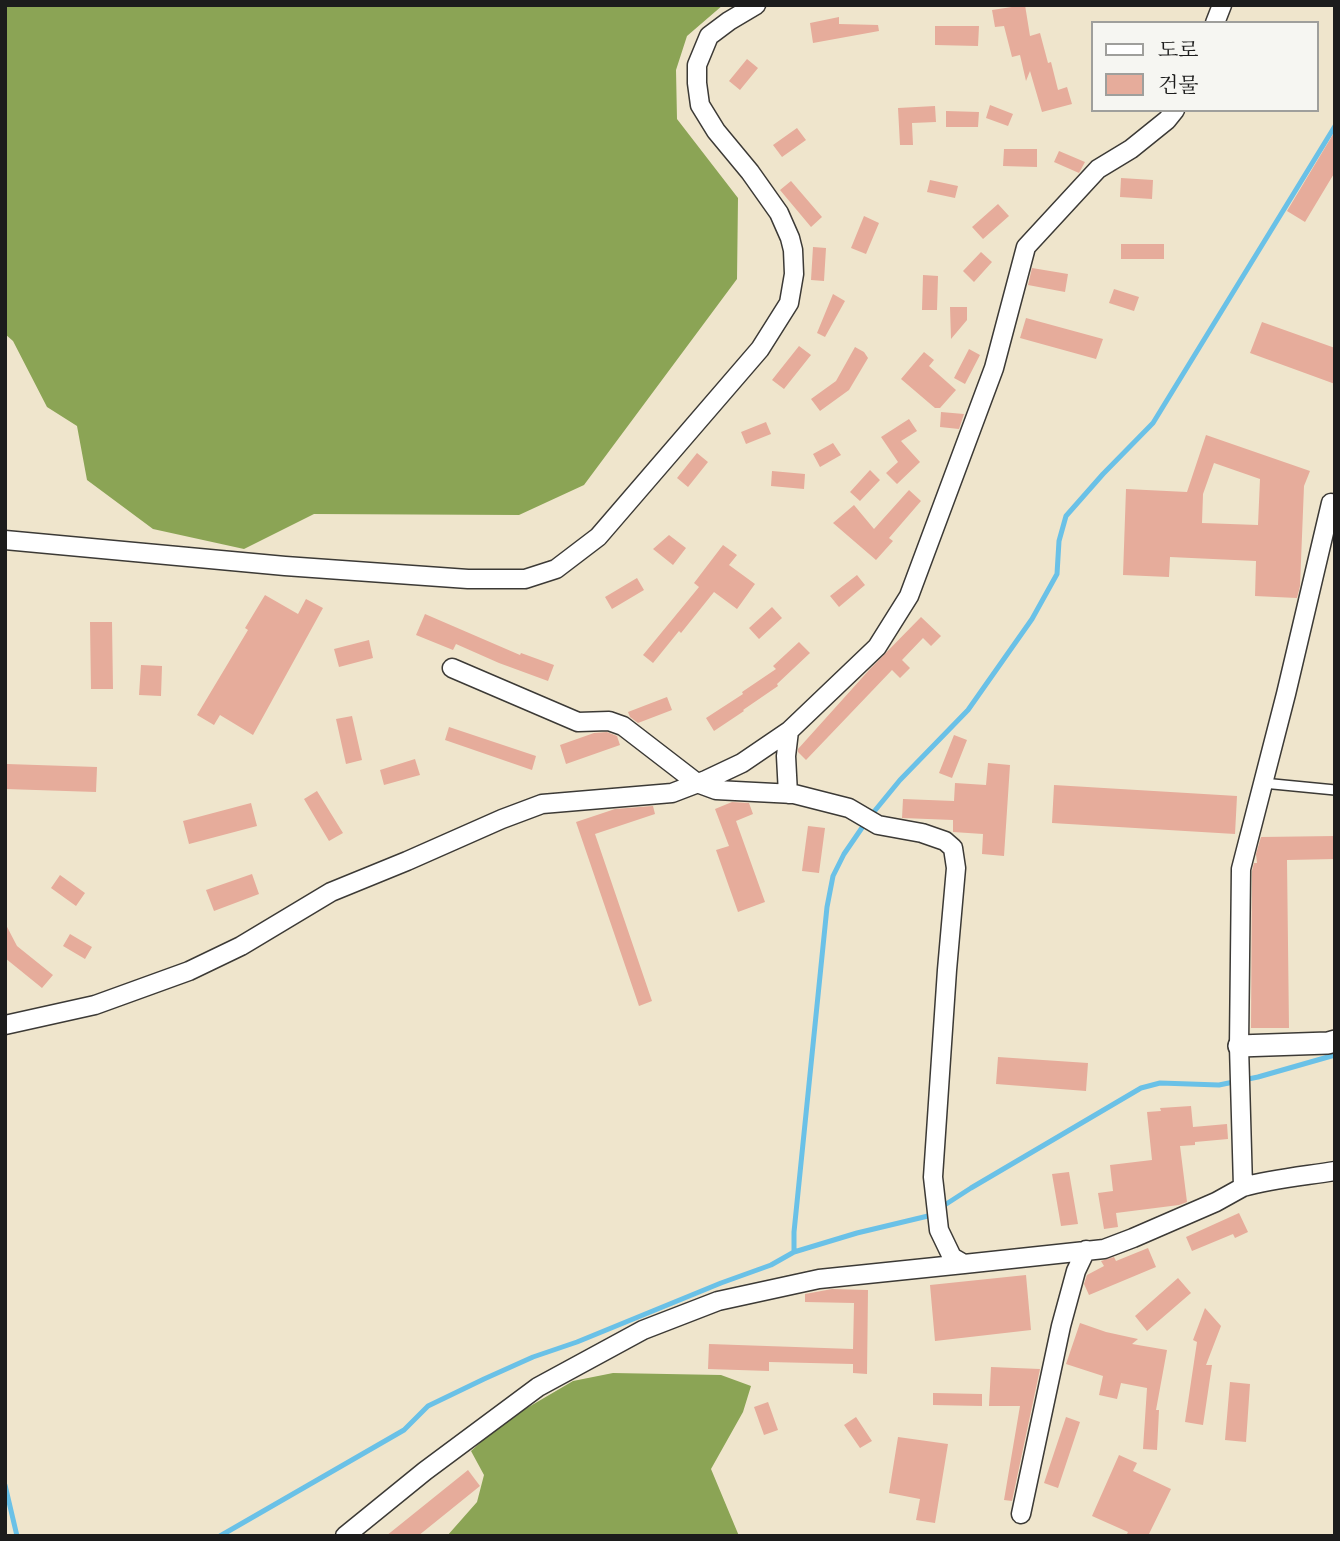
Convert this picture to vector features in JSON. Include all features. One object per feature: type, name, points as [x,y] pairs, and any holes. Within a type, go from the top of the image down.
[{"type":"street","points":[[5,540],[285,566],[468,579],[524,579],[556,569],[598,537],[760,349],[789,303],[794,274],[793,250],[779,213],[716,131],[700,105],[697,65],[709,36],[756,5]]},
{"type":"street","points":[[5,1025],[95,1005],[189,971],[241,946],[331,892],[542,804],[672,793],[742,762],[789,731],[877,647],[909,596],[994,368],[1026,247],[1098,169],[1131,149],[1173,112]]},
{"type":"street","points":[[1243,1187],[1239,1046],[1241,869],[1331,503]]},
{"type":"street","points":[[452,668],[578,722],[609,721],[623,726],[697,783],[716,790],[789,794],[849,808],[878,825],[922,833],[945,841],[953,848],[956,868],[933,1177],[939,1230],[952,1256],[964,1264]]},
{"type":"street","points":[[789,731],[786,756],[789,794]]},
{"type":"street","points":[[1239,1046],[1335,1041]]},
{"type":"street","points":[[345,1536],[425,1471],[538,1387],[643,1329],[718,1301],[819,1279],[1104,1249],[1216,1202],[1243,1187],[1335,1171]]},
{"type":"street","points":[[1021,1514],[1061,1326],[1076,1271],[1086,1251]]},
{"type":"lane","points":[[1263,783],[1335,790]]},
{"type":"green space","points":[[5,5],[723,5],[687,36],[676,70],[677,119],[738,198],[737,279],[584,485],[519,515],[314,514],[244,549],[153,529],[87,480],[77,426],[47,407],[13,341],[5,334]]},
{"type":"green space","points":[[613,1373],[721,1375],[751,1386],[743,1412],[711,1469],[739,1536],[447,1536],[477,1502],[484,1475],[471,1451],[503,1422],[573,1381]]},
{"type":"building","points":[[1025,5],[1030,36],[1040,33],[1058,90],[1067,87],[1072,104],[1042,112],[1030,71],[1026,81],[1020,55],[1012,57],[1004,26],[995,27],[992,10]]},
{"type":"building","points":[[839,17],[839,24],[878,25],[879,31],[813,43],[810,23]]},
{"type":"building","points":[[935,26],[979,26],[978,46],[935,45]]},
{"type":"building","points":[[747,59],[758,68],[740,90],[729,81]]},
{"type":"building","points":[[990,105],[1013,114],[1008,126],[986,118]]},
{"type":"building","points":[[935,106],[936,122],[912,123],[913,145],[900,145],[898,108]]},
{"type":"building","points":[[946,111],[979,112],[978,127],[946,127]]},
{"type":"building","points":[[797,128],[806,140],[782,157],[773,145]]},
{"type":"building","points":[[1335,131],[1335,172],[1305,222],[1287,211]]},
{"type":"building","points":[[1004,149],[1037,149],[1037,167],[1003,166]]},
{"type":"building","points":[[1059,151],[1085,162],[1079,173],[1054,162]]},
{"type":"building","points":[[1121,178],[1153,180],[1152,199],[1120,197]]},
{"type":"building","points":[[930,180],[958,186],[955,198],[927,192]]},
{"type":"building","points":[[791,181],[822,217],[811,227],[780,190]]},
{"type":"building","points":[[998,204],[1009,216],[983,239],[972,227]]},
{"type":"building","points":[[864,216],[879,223],[866,254],[851,248]]},
{"type":"building","points":[[1121,244],[1164,244],[1164,259],[1121,259]]},
{"type":"building","points":[[813,247],[826,248],[824,281],[811,280]]},
{"type":"building","points":[[981,252],[992,262],[974,282],[963,271]]},
{"type":"building","points":[[1032,268],[1068,274],[1065,292],[1028,285]]},
{"type":"building","points":[[923,275],[938,276],[937,310],[922,310]]},
{"type":"building","points":[[1114,289],[1139,297],[1134,311],[1109,303]]},
{"type":"building","points":[[833,294],[845,301],[825,337],[817,333]]},
{"type":"building","points":[[950,307],[967,307],[967,320],[951,339]]},
{"type":"building","points":[[1026,318],[1103,339],[1096,359],[1020,338]]},
{"type":"building","points":[[1262,322],[1335,348],[1335,384],[1250,353]]},
{"type":"building","points":[[799,346],[811,355],[784,389],[772,380]]},
{"type":"building","points":[[855,347],[868,358],[849,390],[820,411],[811,399],[836,381]]},
{"type":"building","points":[[969,349],[980,355],[965,384],[954,378]]},
{"type":"building","points":[[924,352],[934,360],[929,366],[956,390],[940,408],[935,408],[901,379]]},
{"type":"building","points":[[941,412],[964,414],[959,429],[940,427]]},
{"type":"building","points":[[909,419],[917,431],[901,441],[920,462],[897,484],[886,473],[898,462],[881,437]]},
{"type":"building","points":[[766,422],[771,434],[746,444],[741,432]]},
{"type":"building","points":[[1206,435],[1310,471],[1304,486],[1300,586],[1297,598],[1255,596],[1256,561],[1170,557],[1169,577],[1123,575],[1126,489],[1187,492]],"holes":[[[1214,463],[1260,479],[1258,525],[1202,523],[1203,494]]]},
{"type":"building","points":[[833,443],[841,455],[820,467],[813,454]]},
{"type":"building","points":[[697,453],[708,462],[688,487],[677,478]]},
{"type":"building","points":[[870,470],[880,480],[860,501],[850,492]]},
{"type":"building","points":[[772,471],[805,474],[804,489],[771,486]]},
{"type":"building","points":[[909,490],[921,501],[889,538],[893,541],[876,560],[833,523],[854,505],[874,529]]},
{"type":"building","points":[[669,535],[686,548],[673,565],[653,549]]},
{"type":"building","points":[[723,545],[737,555],[729,565],[755,584],[737,609],[714,592],[653,663],[643,655],[699,587],[694,583]]},
{"type":"building","points":[[857,575],[865,585],[839,607],[830,596]]},
{"type":"building","points":[[637,578],[644,590],[612,609],[605,597]]},
{"type":"building","points":[[265,595],[298,614],[306,599],[323,608],[253,735],[220,715],[214,725],[197,715],[248,630],[245,628]]},
{"type":"building","points":[[772,607],[782,618],[759,639],[749,628]]},
{"type":"building","points":[[425,614],[520,655],[521,653],[554,665],[548,681],[456,644],[453,650],[416,635]]},
{"type":"building","points":[[921,617],[941,636],[931,646],[923,638],[902,660],[910,668],[900,678],[892,670],[806,760],[798,749]]},
{"type":"building","points":[[90,622],[112,622],[113,689],[91,689]]},
{"type":"building","points":[[369,640],[373,658],[339,667],[334,649]]},
{"type":"building","points":[[799,642],[810,653],[777,684],[778,686],[714,731],[706,718],[776,669],[773,666]]},
{"type":"building","points":[[141,665],[162,666],[161,696],[139,695]]},
{"type":"building","points":[[667,697],[672,710],[638,723],[630,717],[628,712]]},
{"type":"building","points":[[352,716],[362,760],[346,764],[336,719]]},
{"type":"building","points":[[449,727],[536,756],[532,770],[445,740]]},
{"type":"building","points":[[607,732],[617,736],[620,745],[566,764],[560,745],[594,733]]},
{"type":"building","points":[[954,735],[967,740],[952,778],[939,773]]},
{"type":"building","points":[[415,759],[420,775],[384,785],[380,770]]},
{"type":"building","points":[[988,763],[1010,765],[1004,856],[982,854],[983,834],[953,832],[953,820],[902,818],[903,799],[954,801],[955,783],[986,785]]},
{"type":"building","points":[[7,764],[97,767],[96,792],[6,789]]},
{"type":"building","points":[[1054,785],[1237,796],[1235,834],[1052,823]]},
{"type":"building","points":[[317,791],[343,833],[329,841],[304,799]]},
{"type":"building","points":[[732,802],[749,803],[753,814],[736,821],[765,902],[738,912],[716,850],[729,846],[715,809]]},
{"type":"building","points":[[251,803],[257,826],[189,844],[183,821]]},
{"type":"building","points":[[653,806],[655,814],[595,834],[652,1001],[639,1006],[576,822],[615,809]]},
{"type":"building","points":[[808,826],[825,828],[819,873],[802,871]]},
{"type":"building","points":[[1335,836],[1335,859],[1287,860],[1289,1028],[1251,1028],[1252,871],[1254,863],[1257,863],[1256,854],[1261,837]]},
{"type":"building","points":[[252,874],[259,894],[214,911],[206,890]]},
{"type":"building","points":[[60,875],[85,893],[76,906],[51,888]]},
{"type":"building","points":[[5,923],[17,946],[53,975],[42,988],[5,958]]},
{"type":"building","points":[[70,934],[92,947],[85,959],[63,946]]},
{"type":"building","points":[[998,1057],[1088,1063],[1086,1091],[996,1084]]},
{"type":"building","points":[[1191,1106],[1193,1127],[1227,1124],[1228,1139],[1180,1146],[1187,1202],[1116,1213],[1118,1227],[1104,1229],[1098,1193],[1113,1191],[1110,1165],[1152,1160],[1147,1112],[1161,1111],[1160,1108]]},
{"type":"building","points":[[1069,1172],[1078,1224],[1061,1226],[1052,1174]]},
{"type":"building","points":[[1239,1213],[1248,1232],[1235,1238],[1233,1234],[1192,1251],[1186,1237]]},
{"type":"building","points":[[1148,1248],[1156,1267],[1089,1295],[1084,1284],[1087,1275],[1104,1266],[1101,1261],[1114,1257],[1116,1261]]},
{"type":"building","points":[[1026,1275],[1031,1330],[935,1341],[930,1285]]},
{"type":"building","points":[[1178,1278],[1191,1293],[1147,1331],[1135,1316]]},
{"type":"building","points":[[832,1289],[868,1290],[867,1374],[853,1373],[853,1364],[769,1362],[769,1371],[708,1369],[709,1344],[853,1349],[854,1303],[805,1302],[805,1294]]},
{"type":"building","points":[[1205,1308],[1221,1326],[1206,1365],[1212,1365],[1203,1425],[1185,1422],[1197,1342],[1193,1340]]},
{"type":"building","points":[[1080,1323],[1138,1339],[1132,1344],[1167,1350],[1156,1410],[1159,1410],[1157,1450],[1143,1449],[1147,1388],[1121,1383],[1117,1399],[1099,1395],[1103,1376],[1066,1364]]},
{"type":"building","points":[[991,1367],[1040,1369],[1012,1501],[1004,1500],[1020,1406],[989,1406]]},
{"type":"building","points":[[1230,1382],[1250,1384],[1246,1442],[1225,1440]]},
{"type":"building","points":[[933,1393],[982,1394],[982,1406],[933,1405]]},
{"type":"building","points":[[768,1402],[778,1430],[764,1435],[754,1407]]},
{"type":"building","points":[[856,1417],[872,1441],[860,1448],[844,1425]]},
{"type":"building","points":[[1066,1417],[1080,1422],[1058,1488],[1044,1483]]},
{"type":"building","points":[[898,1437],[948,1444],[935,1523],[916,1520],[920,1499],[889,1493]]},
{"type":"building","points":[[1119,1455],[1137,1463],[1133,1471],[1171,1489],[1148,1536],[1126,1536],[1128,1532],[1092,1516]]},
{"type":"building","points":[[468,1470],[480,1486],[418,1536],[386,1536]]},
{"type":"waterway","points":[[220,1536],[404,1430],[428,1406],[533,1357],[771,1265],[794,1252],[827,907],[833,876],[844,854],[868,819],[900,780],[968,710],[1032,619],[1057,574],[1059,541],[1066,516],[1153,423],[1335,126]]},
{"type":"waterway","points":[[940,1208],[1141,1088],[1160,1083],[1219,1085],[1335,1055]]},
{"type":"waterway","points":[[794,1252],[932,1214]]},
{"type":"waterway","points":[[5,1485],[17,1536]]}]
